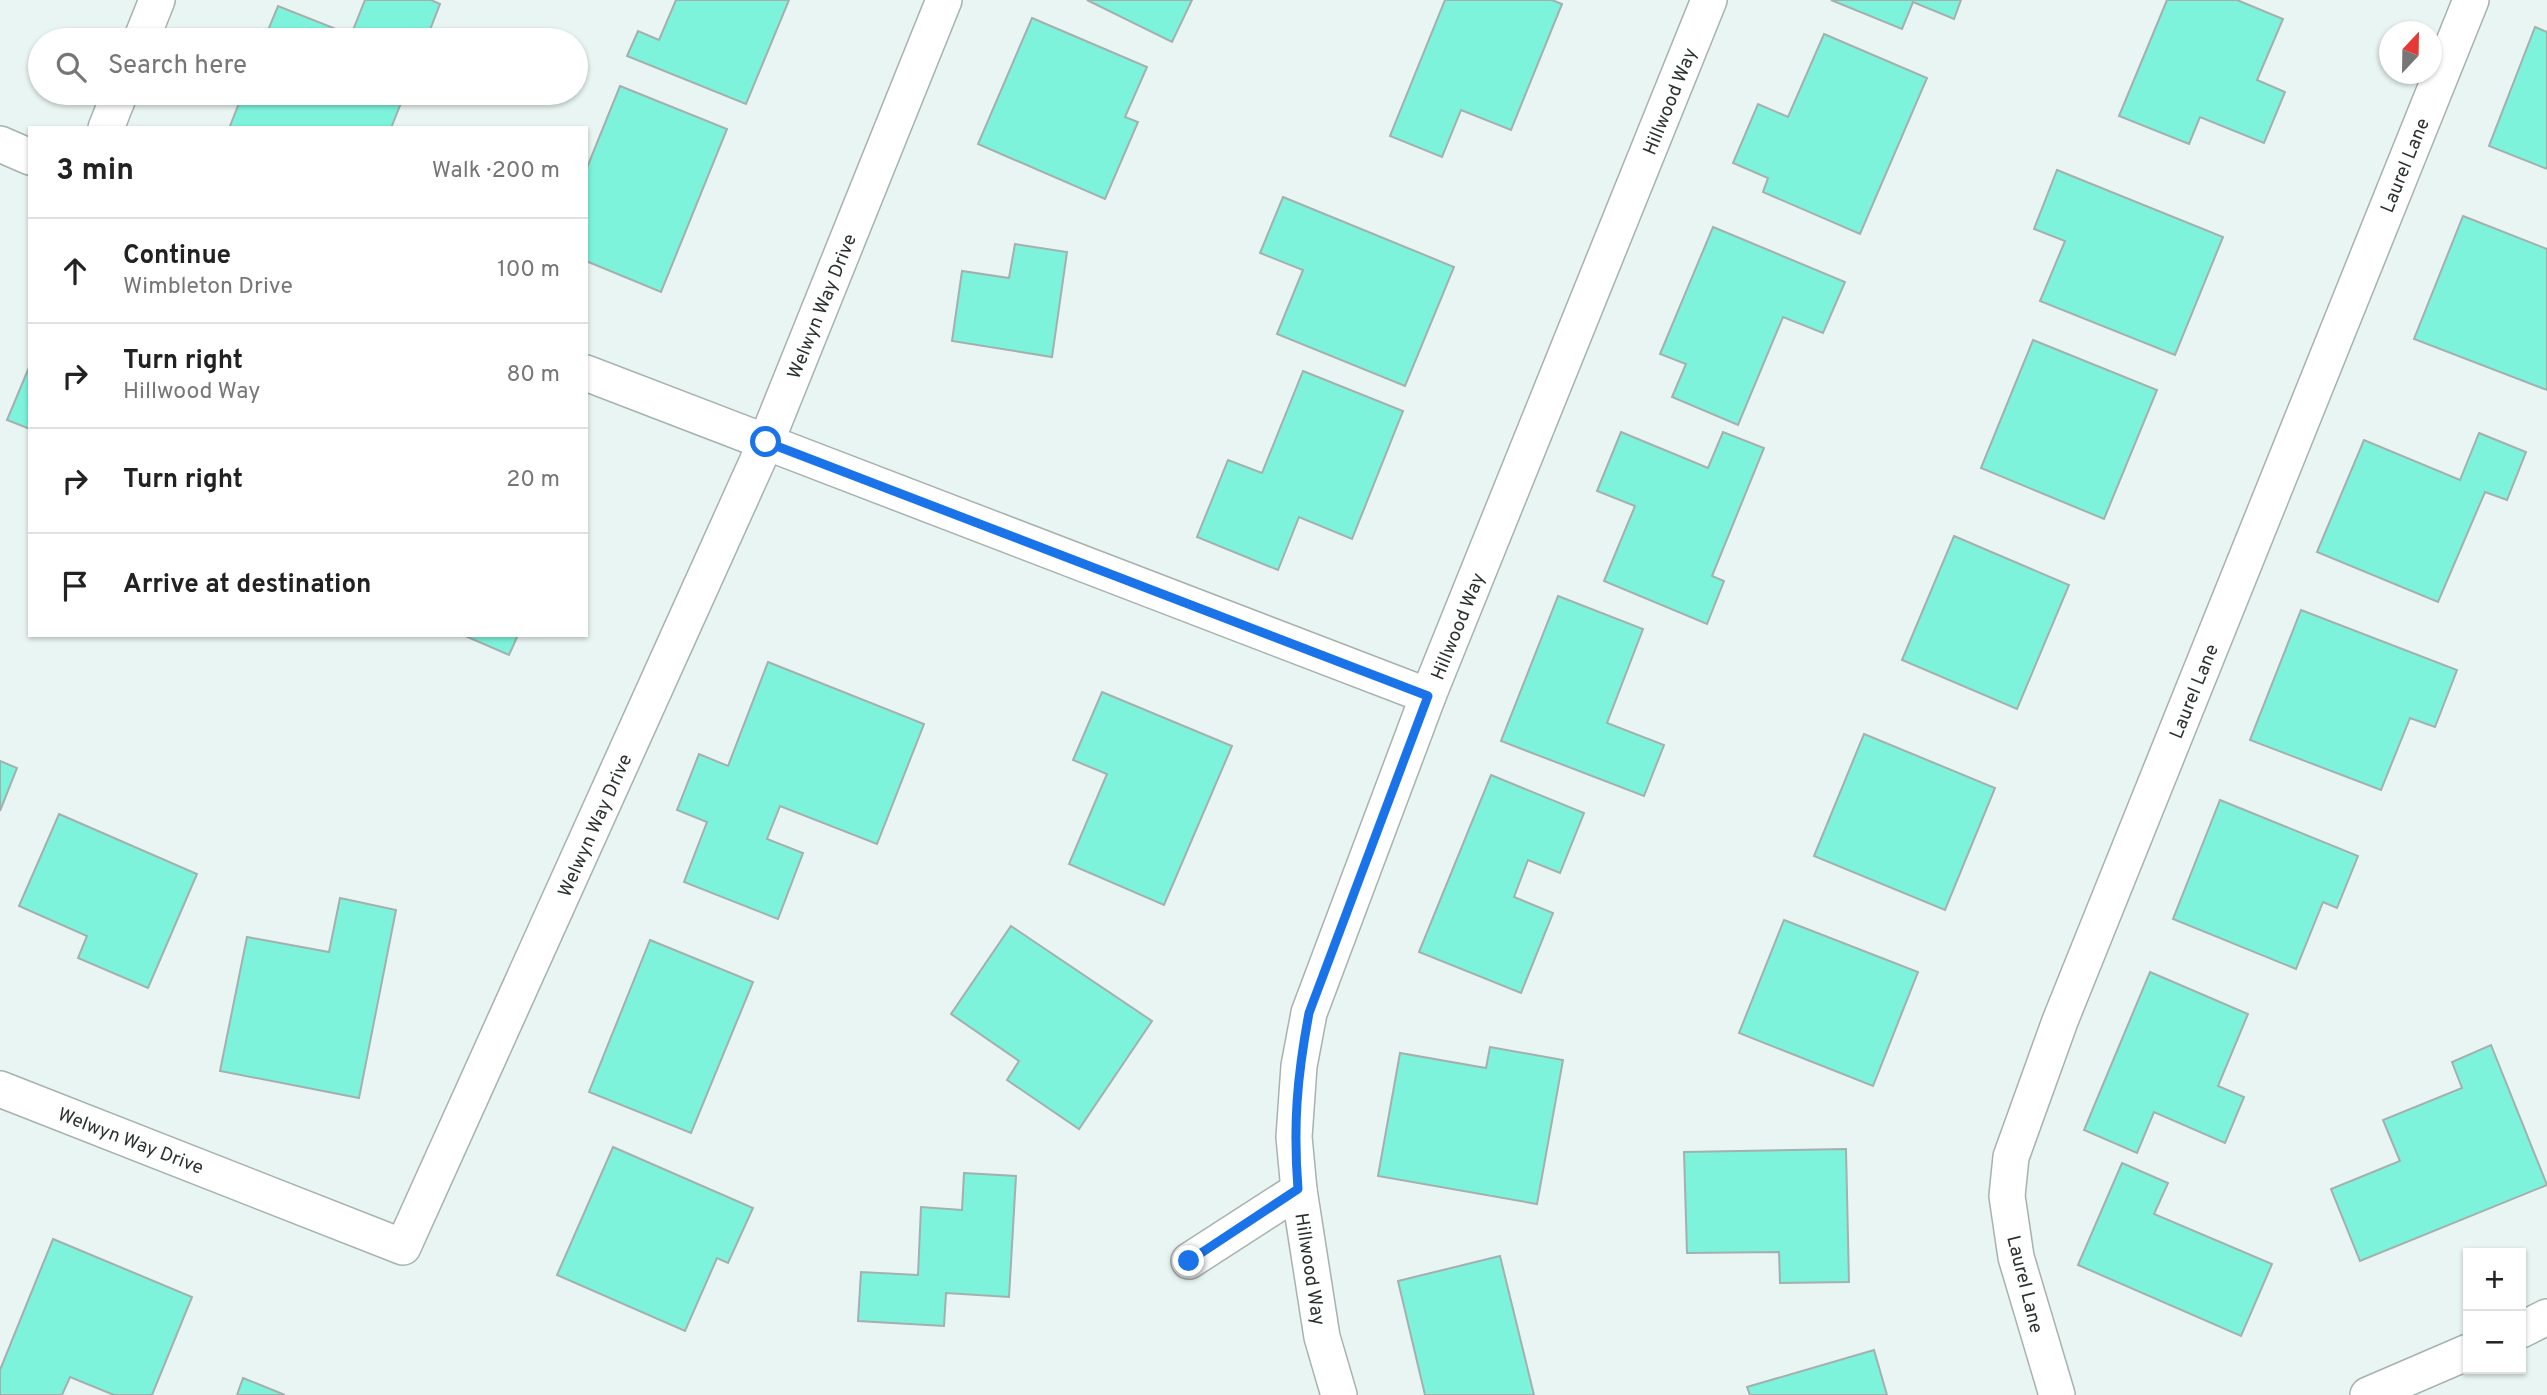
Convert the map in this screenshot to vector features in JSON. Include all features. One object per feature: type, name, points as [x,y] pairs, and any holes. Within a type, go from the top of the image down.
[{"type":"street","points":[[146,28],[157,0]]},
{"type":"street","name":"Welwyn Way Drive","points":[[0,1089],[403,1247],[766,442],[944,0]]},
{"type":"street","name":"Hillwood Way","points":[[1339,1395],[1322,1336],[1298,1189],[1295,1125],[1299,1066],[1309,1013],[1428,696],[1709,0]]},
{"type":"street","name":"Laurel Lane","points":[[2057,1395],[2016,1257],[2007,1196],[2011,1157],[2060,1021],[2471,0]]},
{"type":"street","points":[[107,126],[115,105]]},
{"type":"street","points":[[0,144],[28,156]]},
{"type":"street","points":[[588,374],[1428,696]]},
{"type":"street","points":[[1189,1261],[1298,1189]]},
{"type":"street","points":[[2526,1328],[2547,1317]]},
{"type":"street","points":[[2368,1395],[2463,1354]]},
{"type":"building","points":[[365,0],[431,0],[440,4],[431,28],[354,28]]},
{"type":"building","points":[[676,0],[789,0],[746,104],[627,56],[638,31],[659,40]]},
{"type":"building","points":[[1087,0],[1192,0],[1172,42]]},
{"type":"building","points":[[1445,0],[1552,0],[1562,4],[1511,130],[1461,110],[1442,157],[1390,136]]},
{"type":"building","points":[[1831,0],[1961,0],[1954,19],[1913,2],[1902,29]]},
{"type":"building","points":[[2167,0],[2237,0],[2283,19],[2257,80],[2285,92],[2264,143],[2200,117],[2189,144],[2119,116]]},
{"type":"building","points":[[278,6],[333,28],[269,28]]},
{"type":"building","points":[[1032,18],[1147,67],[1125,117],[1138,122],[1105,199],[978,144]]},
{"type":"building","points":[[2535,27],[2547,32],[2547,169],[2489,146]]},
{"type":"building","points":[[1824,34],[1927,78],[1860,234],[1763,192],[1768,178],[1733,163],[1758,104],[1788,117]]},
{"type":"building","points":[[620,86],[727,129],[661,292],[588,262],[588,165]]},
{"type":"building","points":[[238,105],[400,105],[392,126],[230,126]]},
{"type":"building","points":[[2057,170],[2223,237],[2175,355],[2040,301],[2065,241],[2034,229]]},
{"type":"building","points":[[1283,197],[1454,267],[1405,386],[1277,334],[1303,270],[1260,253]]},
{"type":"building","points":[[2463,216],[2547,249],[2547,390],[2414,339]]},
{"type":"building","points":[[1713,227],[1845,282],[1823,333],[1783,317],[1738,425],[1672,397],[1686,364],[1660,354]]},
{"type":"building","points":[[1015,244],[1067,252],[1052,357],[952,341],[962,271],[1009,278]]},
{"type":"building","points":[[2033,340],[2157,390],[2104,519],[1981,468]]},
{"type":"building","points":[[28,370],[28,428],[7,420]]},
{"type":"building","points":[[1303,371],[1403,411],[1352,539],[1299,517],[1278,570],[1197,537],[1228,460],[1262,473]]},
{"type":"building","points":[[1621,432],[1708,468],[1723,432],[1764,448],[1712,576],[1724,581],[1707,624],[1604,581],[1635,506],[1597,491]]},
{"type":"building","points":[[2479,433],[2526,452],[2507,500],[2485,492],[2438,602],[2317,552],[2364,440],[2460,480]]},
{"type":"building","points":[[1954,536],[2069,585],[2017,709],[1902,660]]},
{"type":"building","points":[[1558,596],[1643,629],[1607,723],[1664,745],[1644,796],[1501,741]]},
{"type":"building","points":[[2301,610],[2457,670],[2435,727],[2410,718],[2381,790],[2250,740]]},
{"type":"building","points":[[468,637],[517,637],[509,655]]},
{"type":"building","points":[[768,662],[924,724],[877,844],[780,806],[767,839],[803,853],[778,919],[684,882],[707,822],[677,810],[699,754],[728,766]]},
{"type":"building","points":[[1102,692],[1232,746],[1164,905],[1069,864],[1107,774],[1073,760]]},
{"type":"building","points":[[1864,734],[1995,788],[1945,910],[1814,856]]},
{"type":"building","points":[[0,761],[17,768],[0,811]]},
{"type":"building","points":[[1491,775],[1584,813],[1560,873],[1528,860],[1514,897],[1553,913],[1521,993],[1419,952]]},
{"type":"building","points":[[2220,800],[2358,856],[2337,908],[2323,902],[2296,969],[2173,919]]},
{"type":"building","points":[[59,814],[197,874],[148,988],[78,958],[87,936],[19,906]]},
{"type":"building","points":[[340,898],[396,910],[359,1098],[220,1071],[247,937],[329,952]]},
{"type":"building","points":[[1784,920],[1918,972],[1873,1086],[1739,1033]]},
{"type":"building","points":[[1011,926],[1152,1021],[1079,1129],[1007,1080],[1019,1061],[951,1014]]},
{"type":"building","points":[[650,940],[753,982],[691,1133],[589,1092]]},
{"type":"building","points":[[2150,972],[2248,1014],[2218,1086],[2244,1097],[2225,1143],[2154,1112],[2137,1153],[2084,1130]]},
{"type":"building","points":[[2491,1045],[2547,1185],[2360,1261],[2331,1189],[2400,1161],[2383,1120],[2462,1088],[2452,1062]]},
{"type":"building","points":[[1490,1047],[1563,1060],[1537,1204],[1378,1176],[1400,1053],[1486,1068]]},
{"type":"building","points":[[613,1147],[753,1208],[728,1263],[717,1258],[685,1331],[557,1275]]},
{"type":"building","points":[[1846,1149],[1849,1282],[1780,1283],[1779,1252],[1687,1253],[1684,1152]]},
{"type":"building","points":[[2122,1163],[2168,1183],[2154,1214],[2272,1264],[2241,1336],[2078,1265]]},
{"type":"building","points":[[964,1173],[1016,1176],[1009,1297],[946,1293],[944,1326],[858,1321],[861,1272],[918,1275],[921,1207],[962,1210]]},
{"type":"building","points":[[53,1239],[192,1297],[152,1395],[114,1395],[70,1377],[62,1395],[0,1395],[0,1370]]},
{"type":"building","points":[[1500,1256],[1534,1395],[1425,1395],[1398,1281]]},
{"type":"building","points":[[1874,1350],[1887,1395],[1750,1395],[1747,1387]]},
{"type":"building","points":[[243,1378],[285,1395],[237,1395]]},
{"type":"route","points":[[766,442],[1428,696],[1309,1013],[1299,1066],[1294,1137],[1298,1189],[1189,1261]]}]
